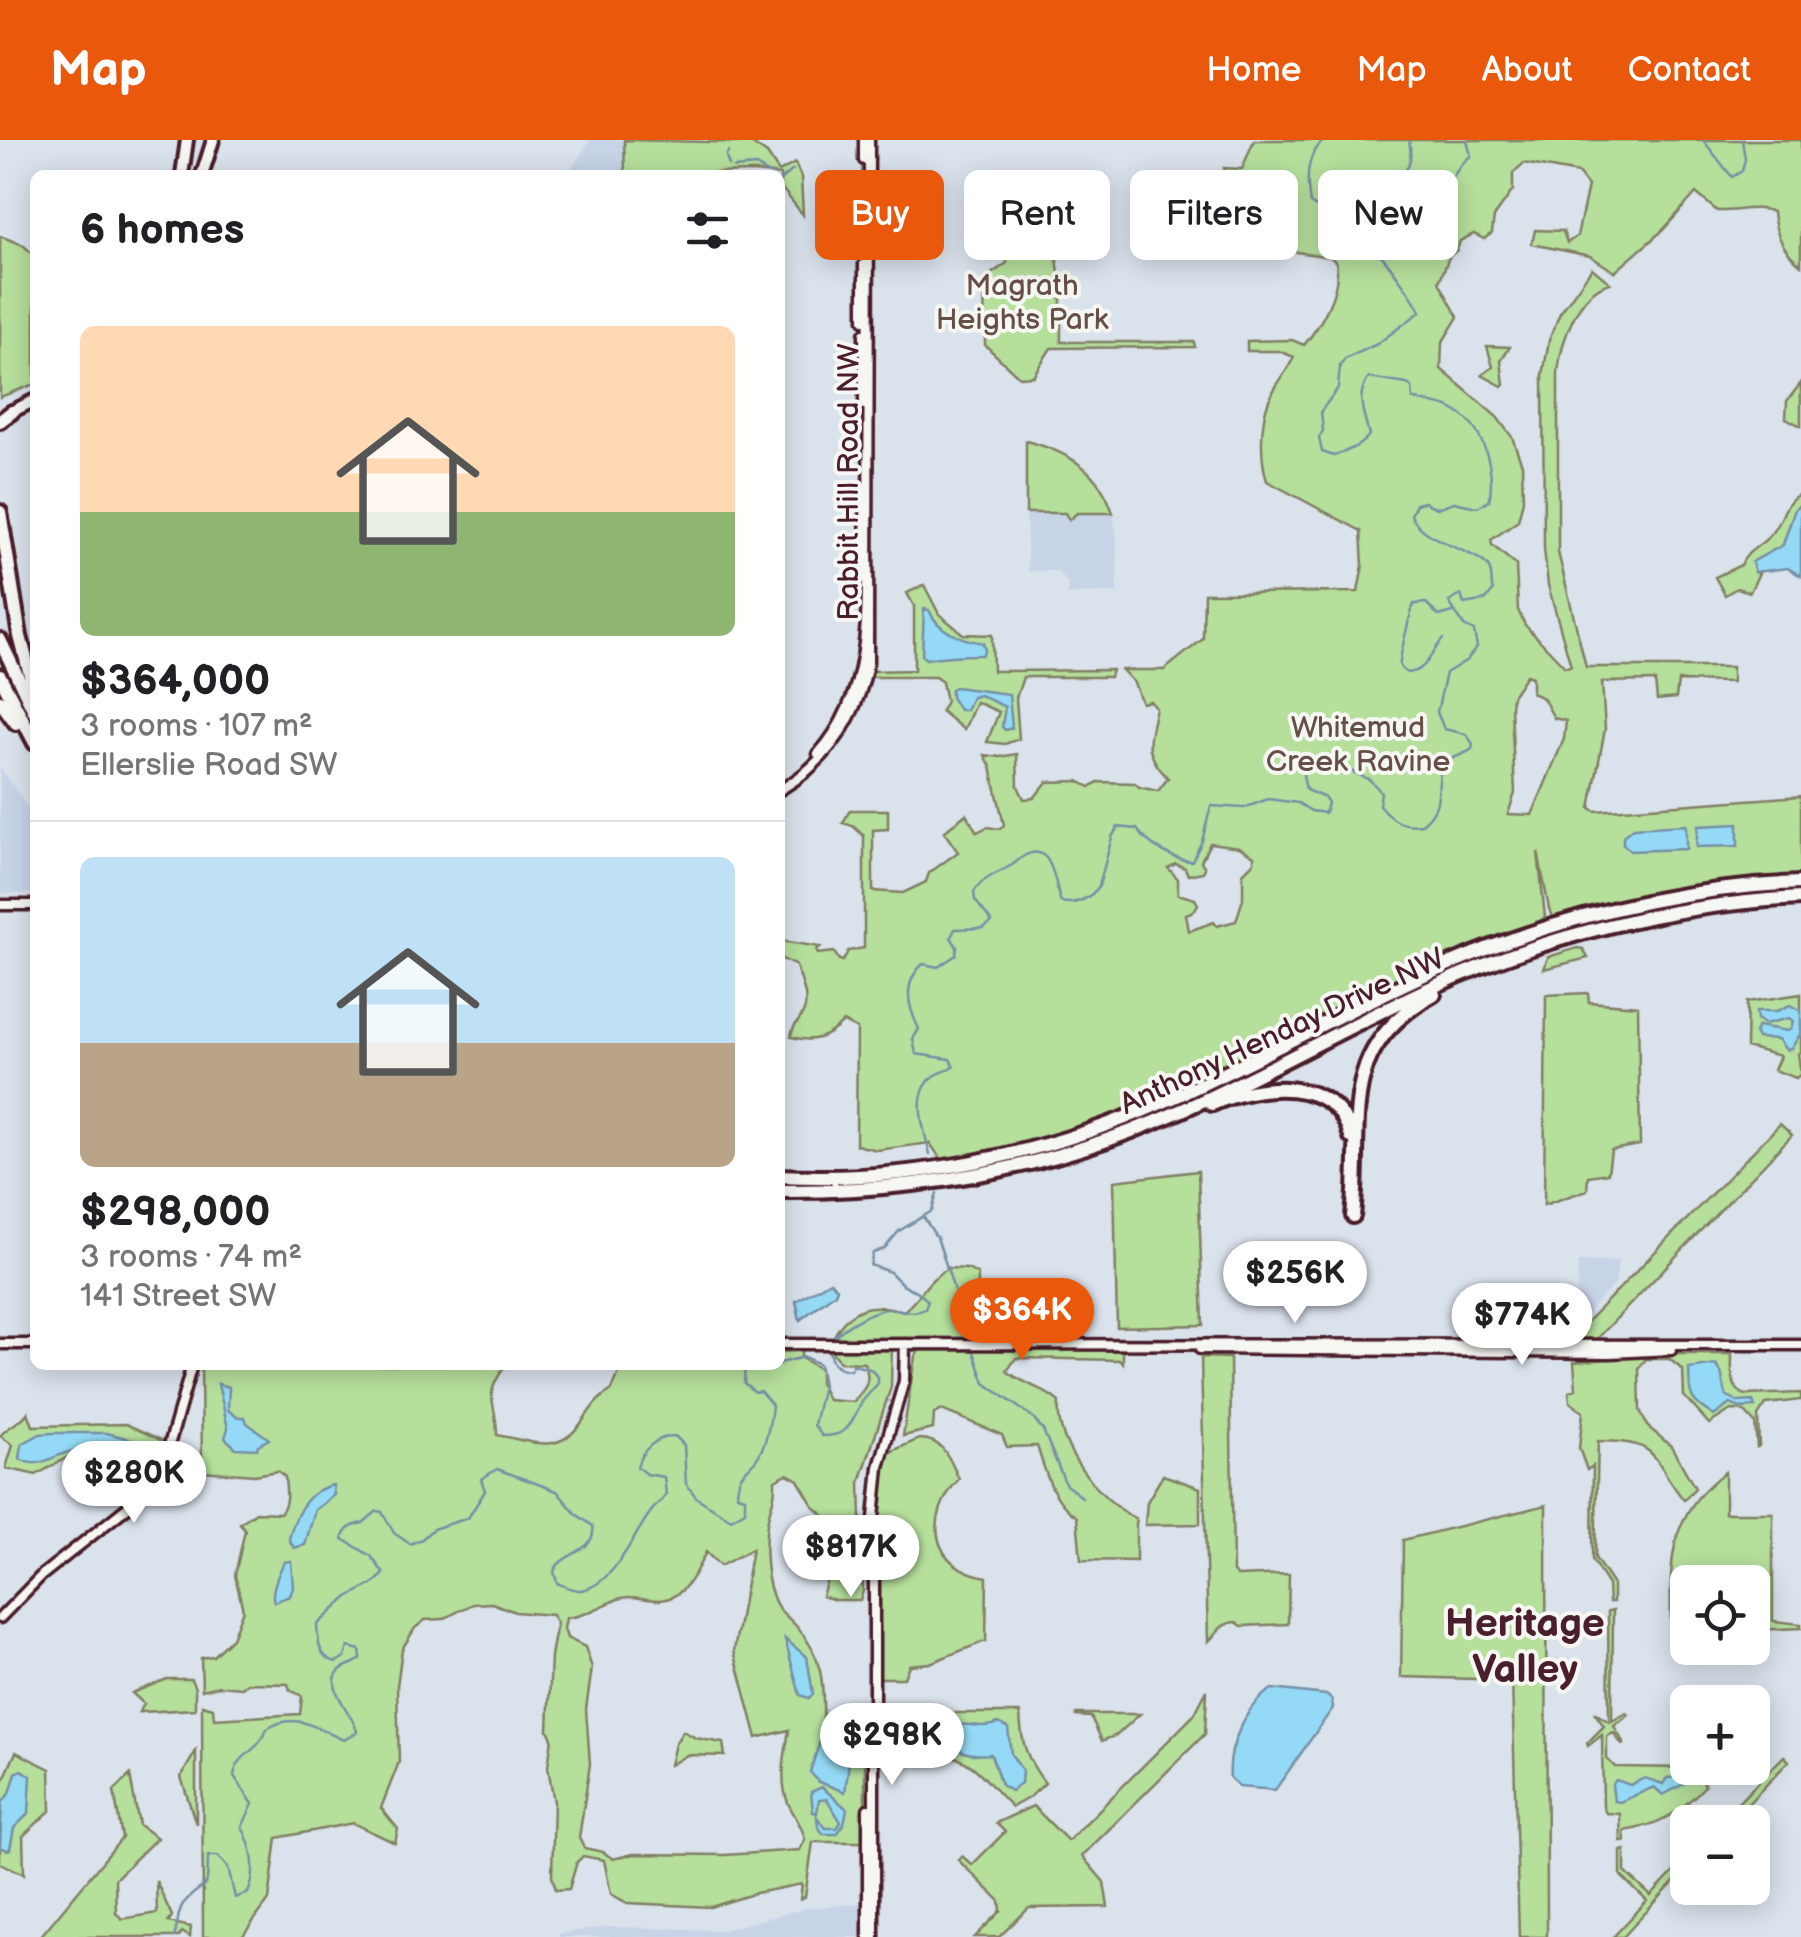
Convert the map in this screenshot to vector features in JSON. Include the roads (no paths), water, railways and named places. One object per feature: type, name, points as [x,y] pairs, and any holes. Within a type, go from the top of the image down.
[{"type":"highway","points":[[0,512],[30,674]]},
{"type":"highway","points":[[0,640],[30,703]]},
{"type":"highway","points":[[0,676],[30,734]]},
{"type":"highway","points":[[0,701],[30,747]]},
{"type":"highway","name":"Anthony Henday Drive NW","points":[[785,1176],[880,1174],[939,1167],[1067,1138],[1162,1102],[1413,980],[1517,938],[1580,918],[1664,899],[1801,884]]},
{"type":"highway","name":"Anthony Henday Drive NW","points":[[785,1191],[861,1190],[942,1181],[1037,1162],[1124,1134],[1189,1106],[1429,988],[1499,959],[1604,927],[1693,909],[1801,898]]},
{"type":"highway","points":[[1124,1134],[1249,1092],[1284,1088],[1316,1094],[1336,1107],[1350,1131],[1353,1216],[1358,1094],[1370,1057],[1391,1026],[1416,1004],[1457,983],[1604,927]]},
{"type":"main road","points":[[183,170],[187,140]]},
{"type":"main road","points":[[204,170],[213,140]]},
{"type":"main road","name":"Rabbit Hill Road NW","points":[[785,784],[800,777],[834,744],[855,708],[868,663],[867,140]]},
{"type":"main road","points":[[4,413],[30,400]]},
{"type":"main road","points":[[0,903],[30,902]]},
{"type":"main road","points":[[0,1344],[30,1344]]},
{"type":"main road","points":[[785,1344],[1801,1347]]},
{"type":"main road","points":[[871,1937],[874,1518],[880,1467],[901,1398],[903,1344]]},
{"type":"main road","points":[[871,1937],[871,1500],[875,1466],[899,1388],[903,1344]]},
{"type":"main road","points":[[905,1363],[911,1352],[924,1344]]},
{"type":"main road","points":[[1156,1344],[1236,1352],[1482,1352],[1601,1344],[1801,1347]]},
{"type":"main road","points":[[0,1618],[42,1575],[147,1488],[166,1454],[191,1370]]},
{"type":"water","points":[[1801,504],[1801,576],[1788,568],[1755,572],[1752,562],[1783,545],[1795,509]]},
{"type":"water","points":[[924,609],[951,633],[983,643],[982,655],[926,659],[922,656]]},
{"type":"water","points":[[955,687],[1009,694],[1012,728],[1002,727],[1005,707],[980,695],[972,697],[966,710],[959,710],[951,697]]},
{"type":"water","points":[[1738,824],[1738,846],[1696,847],[1698,826]]},
{"type":"water","points":[[1686,825],[1686,849],[1630,851],[1623,844],[1623,836],[1633,828]]},
{"type":"water","points":[[1790,1005],[1801,1011],[1801,1033],[1791,1049],[1786,1050],[1778,1039],[1757,1038],[1758,1026],[1787,1031],[1793,1021],[1789,1018],[1765,1024],[1757,1019],[1756,1011],[1777,1011]]},
{"type":"water","points":[[830,1281],[837,1288],[835,1293],[800,1320],[796,1301]]},
{"type":"water","points":[[1716,1365],[1726,1396],[1738,1402],[1753,1401],[1755,1407],[1730,1404],[1714,1416],[1695,1402],[1689,1369]]},
{"type":"water","points":[[218,1384],[229,1387],[228,1410],[237,1417],[245,1417],[247,1423],[269,1439],[257,1449],[236,1448],[225,1438],[228,1428]]},
{"type":"water","points":[[107,1433],[130,1439],[141,1447],[142,1453],[139,1456],[83,1450],[34,1463],[20,1459],[22,1444],[40,1434]]},
{"type":"water","points":[[333,1485],[334,1495],[315,1510],[305,1545],[294,1548],[289,1539],[299,1512],[316,1492]]},
{"type":"water","points":[[291,1561],[290,1596],[274,1602],[280,1571],[284,1562]]},
{"type":"water","points":[[785,1639],[807,1657],[813,1694],[809,1698],[800,1695]]},
{"type":"water","points":[[1272,1689],[1326,1695],[1333,1708],[1275,1790],[1240,1787],[1230,1778],[1235,1741],[1246,1716]]},
{"type":"water","points":[[998,1723],[1008,1728],[1011,1754],[1022,1770],[1021,1783],[1011,1791],[1001,1785],[991,1754],[961,1751],[952,1742],[952,1727]]},
{"type":"water","points":[[838,1738],[851,1748],[845,1792],[819,1782],[810,1772],[820,1741]]},
{"type":"water","points":[[22,1770],[31,1776],[29,1813],[14,1828],[7,1850],[0,1847],[2,1803],[10,1793],[16,1773]]},
{"type":"water","points":[[1645,1778],[1663,1784],[1667,1778],[1670,1785],[1682,1785],[1663,1795],[1654,1787],[1614,1801],[1612,1785],[1616,1780],[1630,1785]]},
{"type":"water","points":[[822,1787],[847,1809],[837,1834],[823,1834],[818,1826],[817,1817],[826,1828],[837,1828],[841,1822],[827,1799],[819,1800],[817,1813],[813,1812],[811,1792]]},
{"type":"waterway","points":[[1325,140],[1308,168],[1310,203],[1318,208],[1402,174],[1408,166],[1409,140]]},
{"type":"waterway","points":[[930,1154],[921,1114],[922,1094],[933,1077],[954,1067],[950,1059],[916,1054],[913,1039],[919,1029],[910,1004],[910,987],[923,964],[938,967],[956,955],[957,947],[951,937],[955,929],[983,928],[992,922],[975,900],[974,892],[986,879],[1024,856],[1042,854],[1052,868],[1061,902],[1077,902],[1099,886],[1118,827],[1137,829],[1162,851],[1192,861],[1211,806],[1244,808],[1268,799],[1298,803],[1325,813],[1328,803],[1306,790],[1303,775],[1311,766],[1323,762],[1332,762],[1370,780],[1381,792],[1379,805],[1393,818],[1422,824],[1435,809],[1444,765],[1472,749],[1466,734],[1444,729],[1437,712],[1446,673],[1467,660],[1477,647],[1474,631],[1464,626],[1449,602],[1461,595],[1464,604],[1486,600],[1493,591],[1490,571],[1484,562],[1427,533],[1411,515],[1416,504],[1424,502],[1437,508],[1454,502],[1477,507],[1489,501],[1491,475],[1479,436],[1452,409],[1413,399],[1412,387],[1407,384],[1369,378],[1361,398],[1369,435],[1357,446],[1334,456],[1322,452],[1319,438],[1323,431],[1321,411],[1338,388],[1340,366],[1345,359],[1377,344],[1420,312],[1379,253],[1403,206],[1401,195],[1407,186],[1447,184],[1471,156],[1467,140]]},
{"type":"waterway","points":[[1703,140],[1732,177],[1742,171],[1742,140]]},
{"type":"waterway","points":[[728,152],[729,166]]},
{"type":"waterway","points":[[734,168],[756,166],[763,170]]},
{"type":"waterway","points":[[785,176],[793,170]]},
{"type":"waterway","points":[[1443,639],[1420,669],[1407,673],[1401,668],[1414,604],[1426,603],[1439,616],[1453,612]]},
{"type":"waterway","points":[[830,1340],[878,1311],[925,1309],[928,1301],[917,1291],[904,1286],[890,1272],[870,1265],[873,1253],[884,1249],[899,1231],[932,1211],[937,1193]]},
{"type":"waterway","points":[[924,1218],[935,1235]]},
{"type":"waterway","points":[[937,1237],[969,1336]]},
{"type":"waterway","points":[[785,1362],[804,1357],[819,1364],[823,1385],[814,1425],[822,1436],[838,1434],[851,1422],[878,1383],[878,1377],[870,1369],[837,1366],[828,1346]]},
{"type":"waterway","points":[[974,1352],[985,1383],[1032,1417],[1043,1430],[1066,1485],[1082,1497]]},
{"type":"waterway","points":[[174,1937],[183,1904],[205,1886],[208,1856],[218,1856],[228,1867],[235,1898],[248,1893],[253,1876],[252,1858],[242,1827],[253,1804],[234,1776],[240,1762],[259,1744],[267,1729],[297,1721],[344,1740],[357,1732],[338,1694],[335,1678],[341,1669],[361,1659],[360,1650],[348,1647],[345,1657],[336,1662],[330,1660],[320,1648],[317,1625],[348,1597],[384,1574],[371,1556],[343,1539],[347,1530],[377,1511],[382,1512],[394,1533],[410,1544],[433,1529],[468,1518],[485,1491],[481,1479],[497,1469],[557,1491],[576,1514],[593,1526],[590,1542],[554,1571],[557,1583],[566,1587],[578,1590],[593,1586],[622,1558],[666,1495],[664,1477],[646,1474],[637,1467],[642,1455],[656,1441],[675,1436],[684,1445],[686,1484],[697,1498],[731,1519],[745,1511],[745,1497],[737,1495],[738,1486],[742,1474],[762,1448],[772,1405],[760,1391],[755,1392],[744,1383],[745,1370]]},
{"type":"district","name":"Heritage Valley","points":[[1525,1645]]},
{"type":"park label","name":"Magrath Heights Park","points":[[1022,302]]},
{"type":"park label","name":"Whitemud Creek Ravine","points":[[1358,744]]}]
